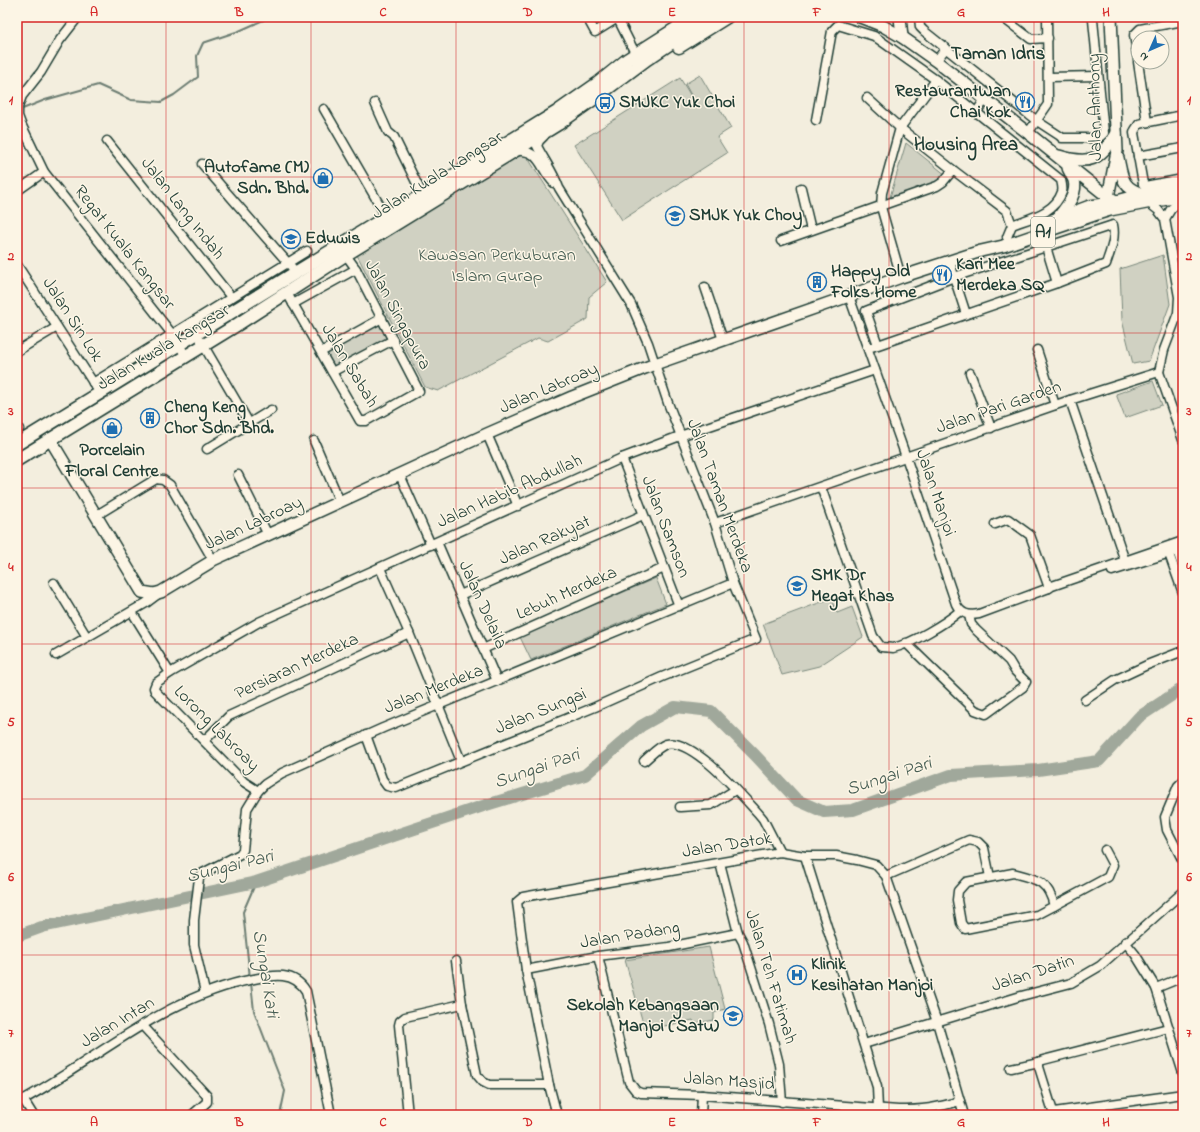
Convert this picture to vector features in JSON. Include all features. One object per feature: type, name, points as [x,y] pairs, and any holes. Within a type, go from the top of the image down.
[{"type":"highway","points":[[631,55],[682,17]]},
{"type":"highway","name":"Jalan Kuala Kangsar","points":[[17,460],[204,345],[290,298],[342,250],[386,216],[557,112],[597,84],[631,55],[694,17]]},
{"type":"highway","name":"Jalan Kuala Kangsar","points":[[17,444],[80,404],[96,388],[176,339],[197,333],[292,267],[342,250],[513,151],[592,100],[647,59],[710,17]]},
{"type":"highway","points":[[592,100],[621,84],[727,17]]},
{"type":"highway","points":[[17,449],[39,436],[50,440],[52,428],[72,414],[80,404]]},
{"type":"main road","points":[[860,17],[884,26],[936,61],[1056,155],[1067,166],[1110,201],[1094,215]]},
{"type":"main road","points":[[900,17],[902,37]]},
{"type":"main road","name":"Jalan Anthony","points":[[1110,17],[1117,151],[1110,201]]},
{"type":"main road","points":[[1056,155],[1080,161],[1096,157],[1108,146],[1116,132]]},
{"type":"main road","points":[[1117,151],[1120,171],[1125,183],[1134,192],[1146,198]]},
{"type":"main road","points":[[1057,219],[1070,202],[1074,190],[1074,182],[1067,166]]},
{"type":"main road","name":"A1","points":[[991,248],[1003,246],[1183,187]]},
{"type":"main road","name":"A1","points":[[991,248],[1007,236],[1090,206],[1110,201],[1183,196]]},
{"type":"main road","name":"Jalan Labroay","points":[[161,592],[209,564],[213,560],[487,434],[572,397],[655,364],[950,260],[991,248]]},
{"type":"main road","points":[[50,440],[97,515],[99,522],[142,592],[146,594],[161,592]]},
{"type":"main road","points":[[97,515],[103,519],[141,582],[149,590],[158,588],[208,560],[213,560]]},
{"type":"street","points":[[589,21],[596,32],[618,17],[631,55]]},
{"type":"street","points":[[919,17],[919,23],[922,29],[1062,138],[1098,138],[1104,133],[1092,17]]},
{"type":"street","points":[[1002,17],[1031,38],[1048,38]]},
{"type":"street","points":[[1028,133],[1048,104],[1048,17]]},
{"type":"street","name":"Regat Kuala Kangsar","points":[[77,18],[60,40],[48,62],[22,96],[18,107],[18,116],[44,172],[176,339],[186,356]]},
{"type":"street","points":[[1138,30],[1183,21]]},
{"type":"street","points":[[816,120],[832,31],[838,25],[874,36],[936,80],[1061,180],[1063,191],[1057,202],[1049,210],[1012,225]]},
{"type":"street","points":[[936,61],[946,48]]},
{"type":"street","points":[[1139,70],[1147,122]]},
{"type":"street","points":[[1048,77],[1098,76]]},
{"type":"street","points":[[901,277],[880,207],[882,193],[900,128],[936,80]]},
{"type":"street","points":[[867,98],[900,128],[1007,211],[1012,225],[1007,236]]},
{"type":"street","points":[[976,113],[985,100]]},
{"type":"street","points":[[375,103],[388,132],[394,137],[422,194]]},
{"type":"street","points":[[324,110],[386,216]]},
{"type":"street","points":[[1183,115],[1139,124],[1135,130],[1143,184],[1145,186],[1183,179]]},
{"type":"street","points":[[550,128],[541,138],[537,146],[555,176],[559,188]]},
{"type":"street","name":"Jalan Lang Indah","points":[[108,141],[231,297]]},
{"type":"street","points":[[1138,156],[1183,148]]},
{"type":"street","points":[[513,151],[526,150],[535,156],[550,179],[559,188]]},
{"type":"street","points":[[202,164],[292,267]]},
{"type":"street","points":[[781,241],[880,207],[940,184],[953,170]]},
{"type":"street","points":[[17,191],[44,172]]},
{"type":"street","name":"Jalan Taman Merdeka","points":[[559,188],[631,304],[648,342],[680,436],[715,523],[733,583],[756,639]]},
{"type":"street","points":[[801,188],[811,230]]},
{"type":"street","points":[[1146,198],[1165,219],[1179,296],[1178,313],[1164,350],[1159,372],[1183,440]]},
{"type":"street","points":[[1165,219],[1174,206],[1183,200]]},
{"type":"street","points":[[868,348],[878,345],[1057,283],[1106,264],[1112,244],[1114,230],[1113,225],[954,277],[866,310],[878,345]]},
{"type":"street","points":[[1046,247],[1057,283]]},
{"type":"street","name":"Jalan Singapura","points":[[342,250],[356,269],[419,391]]},
{"type":"street","points":[[176,339],[231,297],[292,267],[307,251]]},
{"type":"street","points":[[950,260],[966,314]]},
{"type":"street","name":"Jalan Sin Lok","points":[[18,269],[57,326],[96,388]]},
{"type":"street","points":[[290,298],[356,269]]},
{"type":"street","points":[[705,287],[723,340]]},
{"type":"street","name":"Jalan Manjoi","points":[[849,296],[956,604],[960,611]]},
{"type":"street","name":"Jalan Sabah","points":[[290,298],[360,421],[366,421],[419,391]]},
{"type":"street","points":[[321,352],[382,318]]},
{"type":"street","points":[[17,351],[57,326]]},
{"type":"street","points":[[197,333],[249,423]]},
{"type":"street","points":[[332,372],[393,340]]},
{"type":"street","points":[[1037,350],[1055,406]]},
{"type":"street","name":"Jalan Habib Abdullah","points":[[170,673],[259,622],[622,458],[680,436],[875,370]]},
{"type":"street","name":"Jalan Pari Garden","points":[[715,523],[1070,400],[1159,372]]},
{"type":"street","points":[[970,373],[991,428]]},
{"type":"street","points":[[1070,400],[1125,561]]},
{"type":"street","points":[[207,449],[271,410]]},
{"type":"street","points":[[487,434],[518,506]]},
{"type":"street","points":[[314,441],[340,502]]},
{"type":"street","name":"Jalan Samson","points":[[622,458],[679,606]]},
{"type":"street","points":[[238,475],[268,535]]},
{"type":"street","name":"Jalan Delaila","points":[[400,475],[460,596],[497,681]]},
{"type":"street","points":[[97,515],[156,479],[163,480],[170,485],[213,560]]},
{"type":"street","points":[[821,487],[873,636],[881,647],[892,648],[906,643],[949,621],[960,611],[969,615],[978,614],[1052,586],[1183,541]]},
{"type":"street","name":"Jalan Rakyat","points":[[460,596],[644,515]]},
{"type":"street","points":[[995,524],[1008,520],[1030,536],[1049,588]]},
{"type":"street","points":[[1170,545],[1180,550]]},
{"type":"street","points":[[1170,545],[1169,554],[1183,593]]},
{"type":"street","points":[[1049,588],[1053,589],[1180,550]]},
{"type":"street","points":[[1180,550],[1183,568]]},
{"type":"street","points":[[380,568],[409,633],[461,761]]},
{"type":"street","name":"Lebuh Merdeka","points":[[484,649],[664,568]]},
{"type":"street","points":[[54,583],[87,637]]},
{"type":"street","name":"Jalan Merdeka","points":[[205,992],[194,945],[194,920],[199,878],[203,872],[240,854],[243,850],[247,809],[258,791],[265,784],[282,773],[366,735],[733,583]]},
{"type":"street","points":[[134,610],[140,600],[141,593],[139,587]]},
{"type":"street","points":[[56,655],[146,603],[161,592]]},
{"type":"street","name":"Lorong Labroay","points":[[134,610],[170,673],[156,683],[154,688],[155,691],[244,782],[258,791]]},
{"type":"street","points":[[906,643],[975,710],[986,714],[1023,687],[1026,682],[1015,671],[1009,661],[976,630],[971,624],[969,615]]},
{"type":"street","name":"Persiaran Merdeka","points":[[204,741],[229,716],[409,633]]},
{"type":"street","name":"Jalan Sungai","points":[[366,735],[382,779],[387,786],[396,788],[595,707],[756,639]]},
{"type":"street","points":[[1085,700],[1115,680],[1147,665],[1183,651]]},
{"type":"street","points":[[644,761],[662,746],[667,744],[674,744],[684,747],[703,758],[760,816],[780,852]]},
{"type":"street","points":[[1183,781],[1178,786],[1164,817],[1167,830],[1183,861]]},
{"type":"street","points":[[680,807],[707,806],[735,790]]},
{"type":"street","points":[[964,1115],[937,1022],[886,876],[969,840],[978,842],[984,848],[990,877]]},
{"type":"street","points":[[1054,906],[1051,894],[1039,880],[1013,872],[966,882],[958,891],[957,900],[961,923],[965,929],[1037,915],[1108,878],[1113,865],[1105,850]]},
{"type":"street","name":"Jalan Datok","points":[[526,970],[517,907],[517,902],[523,897],[780,852],[806,856],[836,856],[857,860],[876,865],[886,876]]},
{"type":"street","points":[[806,856],[877,1087],[878,1109]]},
{"type":"street","name":"Jalan Teh Fatimah","points":[[720,863],[738,933],[743,942],[769,1024],[779,1064],[782,1102]]},
{"type":"street","name":"Jalan Datin","points":[[864,1044],[1014,998],[1071,983],[1100,966],[1183,892]]},
{"type":"street","name":"Jalan Padang","points":[[526,970],[598,956],[669,947],[738,933]]},
{"type":"street","points":[[1126,942],[1136,954],[1156,988],[1183,1073]]},
{"type":"street","name":"Jalan Masjid","points":[[598,956],[629,1082],[636,1091],[641,1093],[702,1095],[878,1109],[926,1110],[960,1101]]},
{"type":"street","points":[[456,961],[462,1004],[477,1075],[483,1082],[490,1084],[550,1085]]},
{"type":"street","points":[[526,970],[550,1085],[558,1115]]},
{"type":"street","name":"Jalan Intan","points":[[20,1100],[45,1087],[142,1025],[205,992],[268,976],[282,975],[288,976],[298,982],[306,991],[331,1115]]},
{"type":"street","points":[[1156,988],[1183,976]]},
{"type":"street","points":[[408,1115],[399,1025],[400,1021],[405,1017],[462,1004]]},
{"type":"street","points":[[142,1025],[207,1096],[208,1099],[205,1105],[192,1115]]},
{"type":"street","points":[[1011,1068],[1168,1028]]},
{"type":"street","points":[[1039,1062],[1039,1067],[1054,1113],[1183,1094]]},
{"type":"street","points":[[701,1115],[702,1095]]},
{"type":"street","points":[[20,1100],[33,1115]]},
{"type":"green space","points":[[700,75],[731,128],[717,137],[727,153],[622,220],[574,145],[680,78],[697,106],[685,84]]},
{"type":"green space","points":[[906,143],[951,179],[940,185],[890,197]]},
{"type":"green space","name":"Kawasan Perkuburan Islam Gurap","points":[[519,155],[526,155],[607,282],[589,297],[588,319],[548,341],[538,338],[438,391],[425,387],[357,255]]},
{"type":"green space","points":[[1163,255],[1170,304],[1149,361],[1133,364],[1122,320],[1120,269]]},
{"type":"green space","points":[[379,324],[387,338],[332,369],[323,354]]},
{"type":"green space","points":[[1153,381],[1162,405],[1125,418],[1116,394]]},
{"type":"green space","points":[[656,578],[666,604],[531,660],[520,637]]},
{"type":"green space","points":[[832,598],[837,613],[852,607],[863,637],[819,666],[782,675],[763,624]]},
{"type":"green space","points":[[709,947],[725,1009],[714,1013],[714,1020],[694,1024],[693,1020],[645,1030],[625,960]]},
{"type":"waterway","points":[[20,110],[45,100],[98,85],[131,100],[161,102],[174,95],[198,77],[197,56],[203,43],[239,31],[270,17]]},
{"type":"waterway","name":"Sungai Pari","points":[[17,936],[42,927],[256,882],[483,806],[585,775],[641,726],[675,707],[711,711],[797,800],[824,812],[853,810],[951,775],[1038,770],[1099,761],[1139,717],[1183,688]]},
{"type":"waterway","name":"Sungai Kati","points":[[250,978],[243,912],[256,882]]},
{"type":"waterway","name":"Sungai Kati","points":[[251,983],[254,1011],[285,1091],[280,1115]]},
{"type":"place","name":"RestaurantWan Chai Kok","points":[[1025,102]]},
{"type":"place","name":"SMJKC Yuk Choi","points":[[605,103]]},
{"type":"place","name":"Autofame (M) Sdn. Bhd.","points":[[323,178]]},
{"type":"place","name":"SMJK Yuk Choy","points":[[675,216]]},
{"type":"place","name":"Eduwis","points":[[291,239]]},
{"type":"place","name":"Kari Mee Merdeka SQ","points":[[942,275]]},
{"type":"place","name":"Happy Old Folks Home","points":[[817,282]]},
{"type":"place","name":"Cheng Keng Chor Sdn. Bhd.","points":[[150,418]]},
{"type":"place","name":"Porcelain Floral Centre","points":[[112,428]]},
{"type":"place","name":"SMK Dr Megat Khas","points":[[797,586]]},
{"type":"place","name":"Klinik Kesihatan Manjoi","points":[[797,975]]},
{"type":"place","name":"Sekolah Kebangsaan Manjoi (Satu)","points":[[733,1016]]},
{"type":"district","name":"Taman Idris","points":[[998,54]]},
{"type":"district","name":"Housing Area","points":[[966,145]]}]
